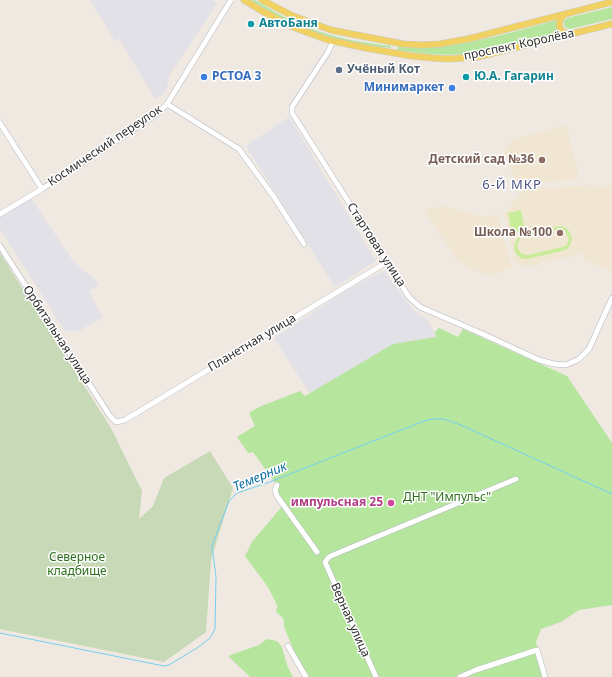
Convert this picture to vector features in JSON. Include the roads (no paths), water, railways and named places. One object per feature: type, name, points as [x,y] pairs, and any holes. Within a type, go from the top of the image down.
[{"type":"main road","name":"проспект Королёва","points":[[244,0],[290,26],[333,41],[422,57],[448,59],[490,54],[612,24]]},
{"type":"main road","name":"проспект Королёва","points":[[262,0],[293,16],[331,30],[394,42],[422,45],[450,43],[612,2]]},
{"type":"main road","points":[[565,14],[559,22],[559,26],[564,33],[569,35]]},
{"type":"main road","points":[[392,52],[396,47],[394,42]]},
{"type":"street","name":"Космический переулок","points":[[0,214],[42,189],[157,114],[167,104],[231,0]]},
{"type":"street","name":"Стартовая улица","points":[[333,41],[328,52],[292,107],[292,113],[409,298],[420,307],[539,360],[561,365],[572,363],[582,357],[589,349],[612,298]]},
{"type":"street","points":[[167,104],[239,149],[274,197],[304,244]]},
{"type":"street","points":[[0,123],[42,189]]},
{"type":"street","name":"Орбитальная улица","points":[[0,246],[110,416],[116,422]]},
{"type":"street","name":"Планетная улица","points":[[116,422],[125,420],[132,416],[387,262]]},
{"type":"street","name":"Верная улица","points":[[376,677],[325,562],[328,557],[516,479]]},
{"type":"street","points":[[277,485],[275,490],[277,496],[317,552]]},
{"type":"street","points":[[288,646],[306,677]]},
{"type":"street","points":[[460,677],[536,650],[545,677]]},
{"type":"waterway","name":"Темерник","points":[[0,633],[164,666],[169,665],[197,648],[210,638],[215,629],[216,577],[212,546],[229,501],[237,493],[267,483],[424,421],[444,419],[453,422],[612,494]]},
{"type":"place","name":"АвтоБаня","points":[[251,24]]},
{"type":"place","name":"Учёный Кот","points":[[339,70]]},
{"type":"place","name":"РСТОА 3","points":[[204,77]]},
{"type":"place","name":"Ю.А. Гагарин","points":[[466,77]]},
{"type":"place","name":"Минимаркет","points":[[452,88]]},
{"type":"place","name":"Детский сад №36","points":[[542,160]]},
{"type":"place","name":"Школа №100","points":[[560,233]]},
{"type":"place","name":"импульсная 25","points":[[391,503]]},
{"type":"district","name":"6-Й МКР","points":[[512,185]]},
{"type":"park label","name":"ДНТ \"Импульс\"","points":[[447,498]]},
{"type":"park label","name":"Северное кладбище","points":[[77,565]]}]
